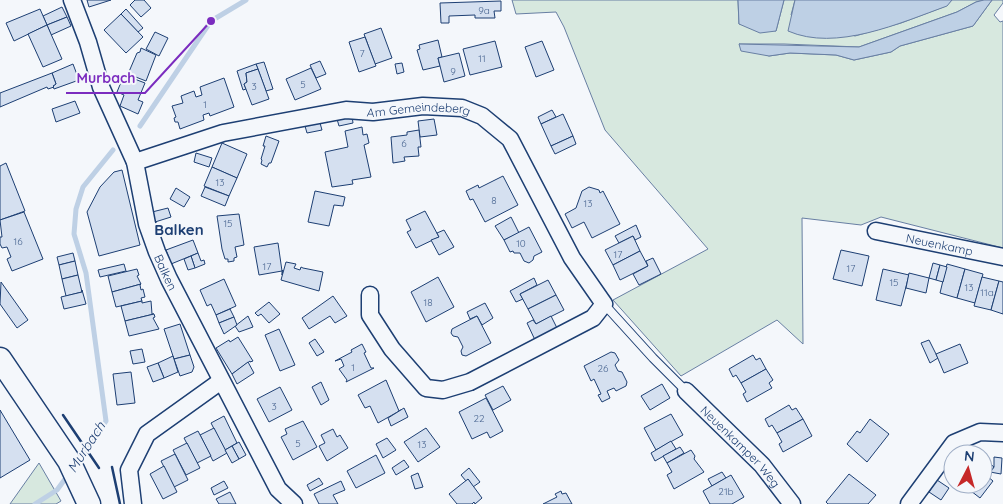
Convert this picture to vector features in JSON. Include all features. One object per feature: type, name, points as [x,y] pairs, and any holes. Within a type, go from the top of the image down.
[{"type":"main road","points":[[3,370],[68,461],[85,494]]},
{"type":"street","name":"Balken","points":[[72,0],[88,42],[101,87],[135,162],[147,224],[157,252],[222,381]]},
{"type":"street","name":"Am Gemeindeberg","points":[[135,162],[223,133],[346,110],[373,112],[423,106],[462,108],[482,116],[510,139],[572,258],[604,304]]},
{"type":"street","name":"Neuenkamp","points":[[876,231],[1003,257]]},
{"type":"street","points":[[370,295],[370,315],[392,349],[426,388],[443,390],[470,382],[593,318],[604,304]]},
{"type":"street","points":[[132,504],[129,470],[147,434],[222,381],[278,489],[294,504]]},
{"type":"street","name":"Neuenkamper Weg","points":[[686,391],[762,465],[792,504]]},
{"type":"street","points":[[909,504],[954,444],[980,432],[1003,433]]},
{"type":"lane","name":"Am Gemeindeberg","points":[[604,304],[686,391]]},
{"type":"shaded area","points":[[512,0],[738,0],[739,24],[776,31],[784,0],[795,0],[791,15],[855,36],[901,23],[946,6],[952,0],[984,0],[957,12],[859,47],[739,44],[769,56],[790,53],[836,55],[854,60],[891,52],[900,46],[973,26],[992,0],[1003,0],[1003,3],[994,15],[1000,22],[1003,21],[1003,248],[881,217],[861,225],[802,218],[803,344],[777,320],[681,376],[613,300],[708,249],[605,130],[564,27],[556,12],[516,14]]},
{"type":"shaded area","points":[[39,463],[61,501],[56,504],[10,504]]},
{"type":"water","points":[[738,0],[784,0],[776,31],[760,33],[739,24]]},
{"type":"water","points":[[795,0],[952,0],[947,6],[889,27],[847,37],[826,38],[807,37],[788,31]]},
{"type":"water","points":[[984,0],[992,0],[973,26],[900,46],[891,52],[854,60],[836,55],[790,53],[769,56],[741,51],[739,44],[859,47],[957,12]]},
{"type":"building","points":[[87,0],[111,0],[89,7]]},
{"type":"building","points":[[135,0],[144,0],[151,8],[141,17],[130,5]]},
{"type":"building","points":[[501,1],[501,11],[494,11],[495,18],[475,18],[475,15],[449,16],[449,23],[441,23],[440,3]]},
{"type":"building","points":[[62,7],[67,17],[47,25],[43,16]]},
{"type":"building","points":[[40,9],[47,25],[14,41],[6,23]]},
{"type":"building","points":[[126,9],[143,28],[138,32],[121,14]]},
{"type":"building","points":[[121,14],[143,37],[126,53],[104,30]]},
{"type":"building","points":[[67,17],[71,26],[51,35],[47,25]]},
{"type":"building","points":[[47,25],[62,59],[43,67],[28,34]]},
{"type":"building","points":[[381,28],[392,58],[375,64],[364,34]]},
{"type":"building","points":[[155,32],[168,38],[159,56],[146,49]]},
{"type":"building","points":[[365,37],[376,66],[359,72],[349,42]]},
{"type":"building","points":[[438,40],[442,57],[438,58],[440,66],[423,70],[417,50],[420,49],[419,45]]},
{"type":"building","points":[[495,41],[502,67],[470,75],[463,49]]},
{"type":"building","points":[[542,41],[554,70],[536,77],[525,47]]},
{"type":"building","points":[[141,48],[156,55],[146,81],[128,74]]},
{"type":"building","points":[[459,53],[465,76],[444,82],[438,58]]},
{"type":"building","points":[[320,61],[326,74],[316,78],[310,65]]},
{"type":"building","points":[[264,62],[273,89],[266,91],[256,64]]},
{"type":"building","points":[[402,63],[404,72],[397,74],[395,64]]},
{"type":"building","points":[[73,64],[79,80],[54,89],[53,86],[56,84],[52,73]]},
{"type":"building","points":[[256,64],[258,69],[246,73],[247,82],[244,84],[246,89],[243,90],[237,71]]},
{"type":"building","points":[[311,68],[321,89],[295,100],[286,79]]},
{"type":"building","points":[[258,69],[269,99],[252,105],[244,84],[247,82],[246,73]]},
{"type":"building","points":[[52,73],[56,84],[54,87],[48,89],[47,87],[0,107],[0,93]]},
{"type":"building","points":[[124,75],[145,83],[138,100],[143,102],[138,114],[120,106],[124,95],[117,92]]},
{"type":"building","points":[[224,78],[234,107],[210,116],[209,113],[203,115],[204,120],[180,129],[178,122],[175,122],[174,118],[176,117],[172,106],[183,103],[181,96],[194,91],[196,97],[202,95],[200,87]]},
{"type":"building","points":[[75,101],[80,113],[56,122],[52,109]]},
{"type":"building","points":[[552,110],[556,117],[541,124],[538,117]]},
{"type":"building","points":[[563,114],[573,136],[551,146],[541,124]]},
{"type":"building","points":[[352,116],[353,123],[339,126],[337,119]]},
{"type":"building","points":[[434,119],[437,135],[420,137],[418,121]]},
{"type":"building","points":[[320,123],[322,130],[307,133],[305,126]]},
{"type":"building","points":[[362,127],[363,135],[367,134],[369,143],[364,145],[371,177],[352,180],[353,184],[332,187],[325,152],[348,147],[345,131]]},
{"type":"building","points":[[419,130],[421,147],[418,147],[419,156],[404,157],[405,161],[393,163],[391,137],[407,135],[407,132]]},
{"type":"building","points":[[266,136],[279,141],[271,163],[267,167],[261,164]]},
{"type":"building","points":[[573,136],[576,144],[555,154],[551,146]]},
{"type":"building","points":[[222,143],[247,154],[237,178],[212,167]]},
{"type":"building","points":[[196,153],[212,158],[209,167],[194,162]]},
{"type":"building","points":[[6,163],[25,211],[0,220],[0,166]]},
{"type":"building","points":[[212,167],[237,178],[229,196],[204,186]]},
{"type":"building","points":[[122,170],[140,245],[99,256],[87,212],[100,187],[114,172]]},
{"type":"building","points":[[503,176],[518,205],[485,222],[473,199],[470,200],[466,191],[478,185],[479,188]]},
{"type":"building","points":[[205,187],[229,196],[225,206],[201,196]]},
{"type":"building","points":[[589,187],[599,190],[600,193],[603,191],[620,224],[592,238],[584,222],[572,228],[565,214],[576,208],[582,191]]},
{"type":"building","points":[[176,188],[190,197],[184,207],[170,199]]},
{"type":"building","points":[[315,191],[345,197],[343,206],[334,205],[329,226],[308,222]]},
{"type":"building","points":[[168,208],[171,217],[155,222],[152,212]]},
{"type":"building","points":[[425,211],[439,237],[416,248],[407,232],[411,230],[406,220]]},
{"type":"building","points":[[24,212],[43,259],[12,271],[7,259],[11,257],[7,247],[2,248],[0,244],[0,237],[2,237],[0,220]]},
{"type":"building","points":[[239,214],[244,245],[235,247],[237,257],[234,258],[234,261],[228,262],[222,249],[217,216]]},
{"type":"building","points":[[511,217],[519,233],[504,240],[495,226]]},
{"type":"building","points":[[636,225],[641,237],[635,240],[633,236],[619,243],[615,236]]},
{"type":"building","points":[[529,227],[542,252],[534,256],[533,260],[529,263],[524,261],[520,253],[510,252],[504,240]]},
{"type":"building","points":[[444,230],[454,247],[439,255],[431,240],[439,237],[437,233]]},
{"type":"building","points":[[633,236],[640,251],[613,265],[605,250]]},
{"type":"building","points":[[193,240],[198,253],[171,264],[166,250]]},
{"type":"building","points":[[278,243],[282,271],[259,275],[254,247]]},
{"type":"building","points":[[841,250],[869,256],[862,286],[833,279]]},
{"type":"building","points":[[640,251],[648,266],[620,280],[613,265]]},
{"type":"building","points":[[73,253],[75,261],[59,265],[57,257]]},
{"type":"building","points":[[198,253],[201,261],[204,260],[205,264],[195,268],[191,256]]},
{"type":"building","points":[[191,256],[195,268],[188,270],[184,259]]},
{"type":"building","points":[[653,258],[661,274],[639,285],[633,274],[648,266],[646,261]]},
{"type":"building","points":[[75,261],[78,275],[62,279],[59,265]]},
{"type":"building","points":[[286,262],[296,264],[294,268],[300,270],[301,267],[323,272],[319,291],[281,280]]},
{"type":"building","points":[[933,263],[940,265],[936,280],[929,278]]},
{"type":"building","points":[[124,264],[126,271],[100,277],[98,270]]},
{"type":"building","points":[[947,264],[965,269],[957,298],[940,293]]},
{"type":"building","points":[[940,265],[947,267],[943,282],[936,280]]},
{"type":"building","points":[[137,269],[139,275],[137,276],[141,284],[112,292],[108,276]]},
{"type":"building","points":[[883,269],[909,275],[901,306],[876,300]]},
{"type":"building","points":[[965,269],[983,274],[975,303],[957,298]]},
{"type":"building","points":[[909,273],[929,278],[926,293],[906,288]]},
{"type":"building","points":[[78,275],[82,292],[66,296],[62,279]]},
{"type":"building","points":[[438,277],[454,307],[426,322],[411,292]]},
{"type":"building","points":[[982,277],[999,281],[991,310],[974,306]]},
{"type":"building","points":[[534,278],[537,285],[520,294],[523,299],[516,302],[510,291]]},
{"type":"building","points":[[224,279],[236,306],[216,315],[211,304],[207,306],[200,290]]},
{"type":"building","points":[[548,280],[556,295],[528,309],[520,294]]},
{"type":"building","points":[[999,281],[1003,282],[1003,314],[991,310]]},
{"type":"building","points":[[1,282],[28,320],[17,328],[0,304]]},
{"type":"building","points":[[141,284],[141,290],[143,289],[145,297],[141,298],[142,301],[116,307],[112,292]]},
{"type":"building","points":[[82,290],[86,304],[64,309],[61,297],[82,292]]},
{"type":"building","points":[[556,295],[564,310],[536,324],[528,309]]},
{"type":"building","points":[[333,296],[347,316],[335,323],[330,316],[309,329],[302,318]]},
{"type":"building","points":[[142,301],[142,303],[151,301],[152,314],[154,314],[125,321],[121,306]]},
{"type":"building","points":[[269,302],[280,314],[269,323],[261,314],[258,316],[255,313]]},
{"type":"building","points":[[485,303],[493,318],[482,325],[477,316],[470,319],[467,312]]},
{"type":"building","points":[[230,309],[234,317],[219,323],[216,315]]},
{"type":"building","points":[[154,314],[155,317],[153,318],[159,329],[129,336],[125,321]]},
{"type":"building","points":[[248,316],[253,327],[239,332],[235,326]]},
{"type":"building","points":[[477,316],[491,343],[466,356],[462,355],[463,347],[458,337],[453,336],[451,333],[452,329]]},
{"type":"building","points":[[551,316],[557,328],[535,340],[527,323],[533,320],[536,324]]},
{"type":"building","points":[[234,317],[237,325],[224,334],[219,323]]},
{"type":"building","points":[[180,324],[190,355],[174,359],[164,329]]},
{"type":"building","points":[[279,329],[295,365],[280,371],[265,335]]},
{"type":"building","points":[[238,337],[253,361],[250,361],[232,374],[216,348]]},
{"type":"building","points":[[315,339],[324,352],[317,356],[309,343]]},
{"type":"building","points":[[929,340],[938,358],[930,363],[921,343]]},
{"type":"building","points":[[362,344],[371,368],[374,368],[346,382],[347,380],[339,369],[344,366],[341,359],[335,361]]},
{"type":"building","points":[[960,344],[968,363],[944,373],[936,354]]},
{"type":"building","points":[[142,349],[145,362],[133,364],[130,351]]},
{"type":"building","points":[[611,352],[615,353],[619,360],[615,365],[618,371],[622,372],[627,382],[626,386],[616,391],[614,388],[607,391],[610,398],[602,402],[598,395],[601,394],[594,379],[591,381],[584,366]]},
{"type":"building","points":[[190,355],[194,367],[192,372],[180,376],[174,359]]},
{"type":"building","points":[[753,355],[756,360],[760,358],[766,369],[741,383],[736,375],[733,377],[729,369]]},
{"type":"building","points":[[173,356],[178,372],[164,378],[158,363]]},
{"type":"building","points":[[248,362],[254,373],[237,384],[232,374]]},
{"type":"building","points":[[158,363],[164,378],[153,382],[147,367]]},
{"type":"building","points":[[766,369],[773,380],[769,383],[772,388],[747,402],[743,394],[746,392],[741,383]]},
{"type":"building","points":[[131,372],[135,403],[117,405],[113,374]]},
{"type":"building","points":[[386,380],[399,411],[401,410],[378,423],[370,406],[365,408],[358,395]]},
{"type":"building","points":[[321,382],[329,400],[321,405],[312,387]]},
{"type":"building","points":[[662,384],[670,398],[650,410],[641,396]]},
{"type":"building","points":[[503,386],[511,400],[493,410],[485,395]]},
{"type":"building","points":[[280,387],[292,410],[269,422],[257,399]]},
{"type":"building","points":[[486,398],[503,431],[490,438],[487,432],[472,439],[459,412]]},
{"type":"building","points":[[789,405],[792,410],[796,408],[803,419],[777,433],[772,425],[769,427],[765,419]]},
{"type":"building","points":[[404,408],[408,417],[391,426],[388,418]]},
{"type":"building","points":[[0,410],[30,460],[0,478]]},
{"type":"building","points":[[671,414],[683,435],[656,450],[644,428]]},
{"type":"building","points":[[224,416],[237,443],[225,450],[211,423]]},
{"type":"building","points":[[803,419],[812,436],[783,452],[779,444],[782,442],[777,433]]},
{"type":"building","points":[[870,419],[889,434],[867,462],[847,444],[857,431],[860,433]]},
{"type":"building","points":[[303,421],[317,447],[293,460],[281,437],[287,434],[285,429]]},
{"type":"building","points":[[214,428],[227,453],[213,461],[200,435]]},
{"type":"building","points":[[426,428],[440,447],[418,462],[404,442]]},
{"type":"building","points":[[333,429],[337,437],[340,435],[348,448],[327,461],[319,446],[325,443],[321,435]]},
{"type":"building","points":[[198,431],[211,456],[197,463],[184,438]]},
{"type":"building","points":[[387,438],[396,450],[383,458],[376,444]]},
{"type":"building","points":[[671,441],[676,449],[655,461],[651,453]]},
{"type":"building","points":[[239,442],[246,455],[239,459],[232,446]]},
{"type":"building","points":[[187,443],[200,468],[186,475],[173,450]]},
{"type":"building","points":[[232,446],[239,459],[232,463],[225,450]]},
{"type":"building","points":[[680,447],[684,453],[667,463],[663,456]]},
{"type":"building","points":[[691,450],[695,456],[694,459],[704,472],[674,489],[667,475],[672,472],[667,463]]},
{"type":"building","points":[[175,454],[188,480],[174,487],[161,461]]},
{"type":"building","points":[[376,455],[385,473],[356,488],[347,471]]},
{"type":"building","points":[[994,457],[1002,458],[1001,474],[993,473]]},
{"type":"building","points":[[404,460],[409,467],[396,475],[392,468]]},
{"type":"building","points":[[164,466],[177,492],[163,499],[150,474]]},
{"type":"building","points":[[469,468],[480,482],[473,487],[468,479],[466,481],[461,475]]},
{"type":"building","points":[[722,472],[726,478],[712,486],[708,479]]},
{"type":"building","points":[[418,473],[423,487],[415,489],[411,476]]},
{"type":"building","points":[[849,474],[876,495],[868,504],[828,504],[826,502]]},
{"type":"building","points":[[731,475],[744,497],[732,504],[710,504],[703,491]]},
{"type":"building","points":[[319,478],[323,484],[310,491],[307,485]]},
{"type":"building","points":[[468,479],[482,498],[475,504],[474,502],[472,504],[457,504],[449,494]]},
{"type":"building","points":[[937,480],[943,484],[943,494],[945,494],[941,500],[929,492]]},
{"type":"building","points":[[224,481],[228,488],[214,495],[211,488]]},
{"type":"building","points":[[341,481],[345,490],[333,495],[338,504],[319,504],[314,494]]},
{"type":"building","points":[[561,491],[562,494],[566,493],[572,504],[543,504],[557,497],[555,494]]},
{"type":"building","points":[[230,492],[236,504],[219,504],[216,499]]},
{"type":"building","points":[[975,494],[983,494],[980,498]]},
{"type":"waterway","name":"Murbach","points":[[140,126],[211,21],[246,0]]},
{"type":"waterway","name":"Murbach","points":[[77,462],[106,421],[86,273],[74,234],[76,209],[83,187],[113,150]]},
{"type":"waterway","name":"Murbach","points":[[35,504],[57,490],[68,475]]},
{"type":"wall","points":[[63,415],[99,468]]},
{"type":"wall","points":[[112,467],[120,504]]},
{"type":"place","name":"Murbach","points":[[211,21]]},
{"type":"district","name":"Balken","points":[[179,229]]}]
